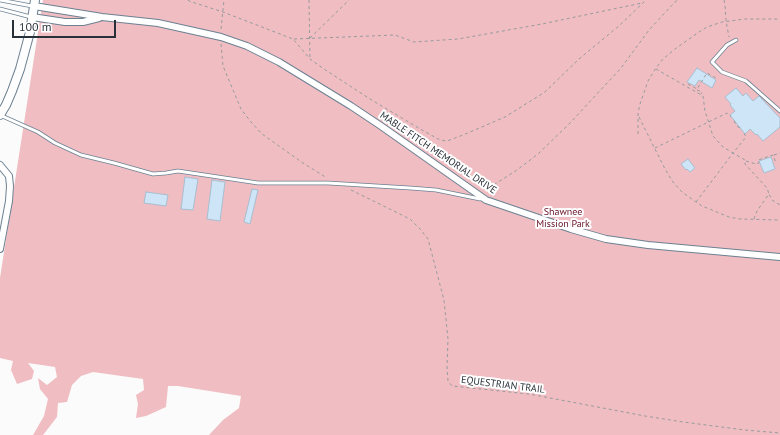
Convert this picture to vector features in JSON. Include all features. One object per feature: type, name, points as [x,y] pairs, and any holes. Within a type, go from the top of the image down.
[{"type":"main road","points":[[0,115],[8,100],[20,69],[29,38],[35,3]]},
{"type":"street","name":"MABLE FITCH MEMORIAL DRIVE","points":[[35,3],[102,16],[158,23],[221,37],[247,46],[279,62],[351,106],[486,200],[571,229],[614,240],[651,246],[780,257]]},
{"type":"street","name":"MABLE FITCH MEMORIAL DRIVE","points":[[32,17],[65,22],[83,22],[102,16]]},
{"type":"street","points":[[0,165],[8,176],[10,186],[9,201],[0,249]]},
{"type":"lane","points":[[0,0],[35,3]]},
{"type":"lane","points":[[0,9],[32,17]]},
{"type":"lane","points":[[736,40],[712,62],[722,72],[746,81],[780,111]]},
{"type":"lane","points":[[0,115],[38,132],[66,149],[81,155],[153,174],[178,171],[258,182],[328,183],[436,190],[486,200]]},
{"type":"path","points":[[188,0],[293,39],[395,35],[414,42],[458,39],[542,24],[643,3]]},
{"type":"path","points":[[224,0],[221,54],[223,66],[241,109],[262,134],[303,163],[328,178]]},
{"type":"path","points":[[309,0],[310,59]]},
{"type":"path","points":[[310,38],[349,0]]},
{"type":"path","points":[[293,39],[310,59],[364,95],[440,140],[447,140],[463,135],[505,117],[545,92],[579,59],[620,25],[646,0]]},
{"type":"path","points":[[474,192],[492,186],[538,154],[570,123],[621,68],[650,30],[678,0]]},
{"type":"path","points":[[724,0],[730,44]]},
{"type":"path","points":[[638,134],[640,104],[648,81],[663,59],[675,49],[699,32],[715,24],[745,18],[780,19]]},
{"type":"path","points":[[655,69],[703,96],[705,111],[713,136],[723,147],[733,154],[756,164],[759,163],[758,160],[780,153]]},
{"type":"path","points":[[697,89],[707,73],[716,78]]},
{"type":"path","points":[[688,84],[702,92],[700,94]]},
{"type":"path","points":[[655,148],[727,113],[731,116]]},
{"type":"path","points":[[638,116],[665,170],[682,192],[702,206],[729,217],[740,219],[780,220]]},
{"type":"path","points":[[734,121],[740,128]]},
{"type":"path","points":[[696,202],[746,137],[744,133]]},
{"type":"path","points":[[773,155],[776,163]]},
{"type":"path","points":[[745,160],[745,164],[767,188],[772,200],[780,205]]},
{"type":"path","name":"EQUESTRIAN TRAIL","points":[[352,190],[410,219],[428,240],[444,300],[448,339],[448,381],[452,386],[529,394],[683,422],[780,433]]},
{"type":"path","points":[[754,219],[754,216],[769,194]]},
{"type":"green space","name":"Shawnee Mission Park","points":[[43,0],[780,0],[780,435],[209,435],[223,420],[239,408],[241,396],[178,386],[168,386],[166,407],[146,416],[136,418],[138,404],[136,395],[144,390],[143,379],[93,372],[81,376],[72,385],[67,402],[58,403],[57,417],[43,435],[33,435],[44,416],[48,399],[40,389],[38,378],[47,385],[57,377],[55,367],[28,363],[34,371],[32,379],[17,384],[11,370],[13,361],[0,358],[0,278]]},
{"type":"building","points":[[697,68],[716,80],[712,88],[699,80],[695,86],[687,82]]},
{"type":"building","points":[[736,88],[743,96],[746,93],[753,101],[759,96],[780,118],[780,127],[763,141],[750,129],[745,134],[730,115],[735,111],[725,97]]},
{"type":"building","points":[[771,157],[775,169],[764,173],[759,161]]},
{"type":"building","points":[[688,159],[695,168],[690,172],[681,164]]},
{"type":"building","points":[[185,177],[198,179],[193,210],[181,209]]},
{"type":"building","points":[[212,180],[225,182],[220,221],[207,219]]},
{"type":"building","points":[[252,189],[258,190],[250,224],[244,222]]},
{"type":"building","points":[[146,192],[168,195],[166,206],[144,203]]}]
